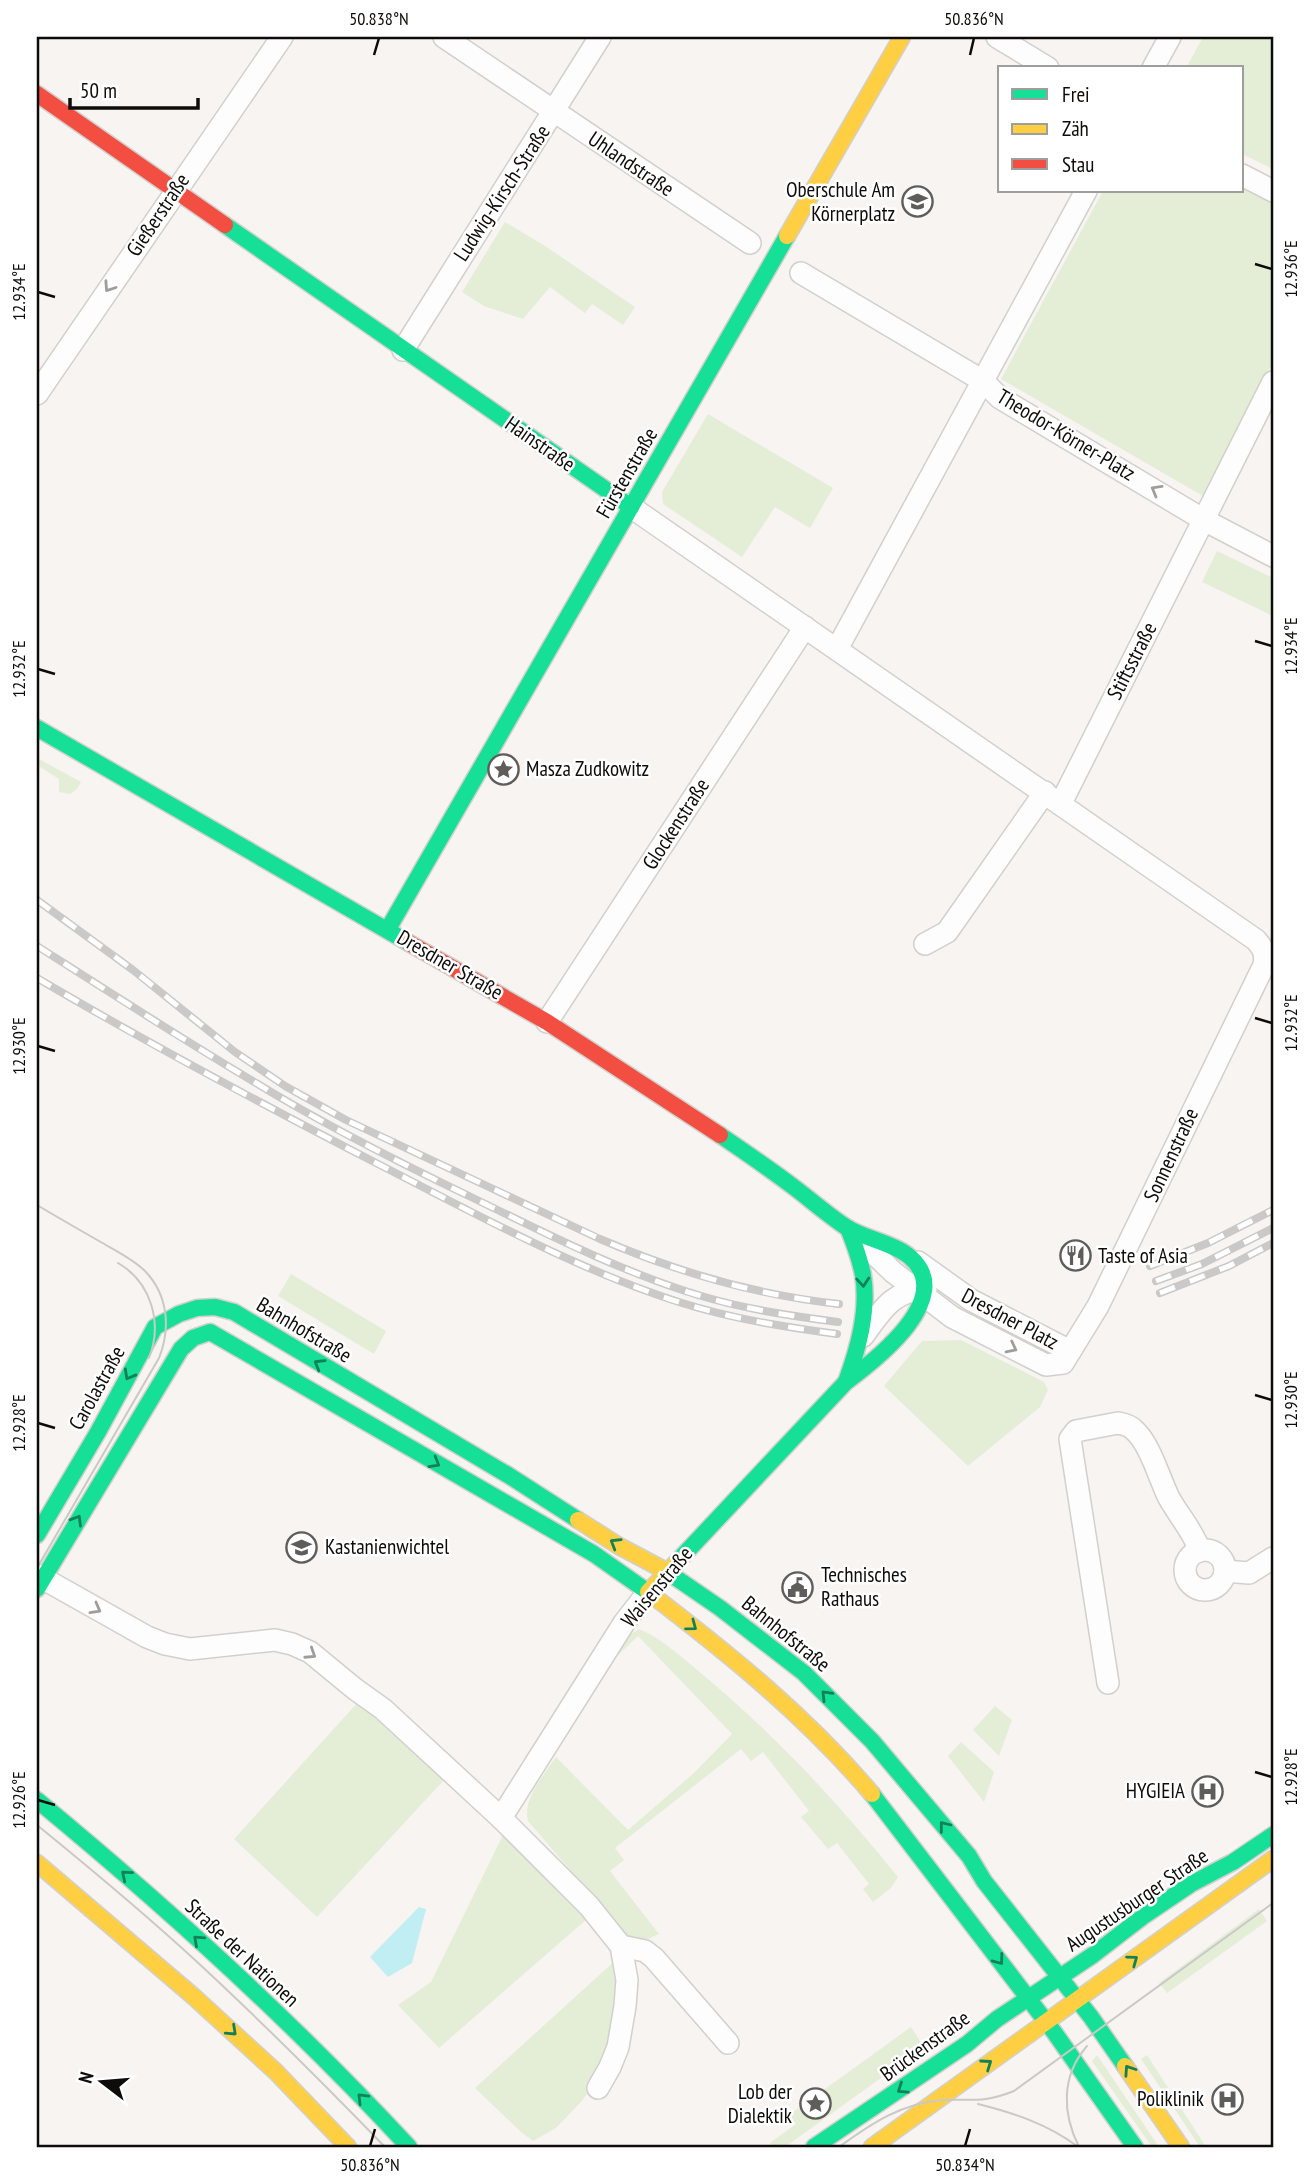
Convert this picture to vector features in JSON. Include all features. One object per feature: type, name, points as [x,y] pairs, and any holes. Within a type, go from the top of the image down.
[{"type":"main road","name":"Fürstenstraße","points":[[388,929],[902,37]]},
{"type":"main road","name":"Hainstraße","points":[[37,94],[631,507]]},
{"type":"main road","name":"Dresdner Straße","points":[[37,728],[547,1022],[694,1116],[848,1228],[908,1255]]},
{"type":"main road","points":[[848,1228],[864,1279],[860,1340]]},
{"type":"main road","points":[[908,1255],[923,1274],[921,1292]]},
{"type":"main road","name":"Waisenstraße","points":[[648,1592],[846,1382],[870,1364],[899,1336],[918,1310],[921,1292]]},
{"type":"main road","name":"Carolastraße","points":[[37,1535],[156,1327],[166,1320],[204,1305],[226,1308]]},
{"type":"main road","name":"Bahnhofstraße","points":[[226,1308],[508,1475],[619,1546],[666,1571],[778,1651],[814,1682],[872,1741],[969,1856],[984,1881],[1125,2063],[1181,2147]]},
{"type":"main road","points":[[39,1581],[181,1349],[192,1338],[210,1332],[594,1555],[737,1659],[814,1730],[896,1822],[1029,1999],[1135,2147]]},
{"type":"main road","name":"Waisenstraße","points":[[846,1382],[860,1340]]},
{"type":"main road","name":"Straße der Nationen","points":[[37,1800],[139,1886],[258,1994],[409,2147]]},
{"type":"main road","name":"Augustusburger Straße","points":[[1060,1978],[1180,1892],[1233,1862],[1273,1835]]},
{"type":"main road","name":"Augustusburger Straße","points":[[1079,2001],[1273,1859]]},
{"type":"main road","points":[[37,1863],[193,1996],[276,2072],[348,2147]]},
{"type":"main road","name":"Brückenstraße","points":[[814,2147],[1060,1978]]},
{"type":"main road","points":[[872,2147],[1079,2001]]},
{"type":"street","name":"Gießerstraße","points":[[37,394],[282,37]]},
{"type":"street","name":"Uhlandstraße","points":[[444,37],[750,243]]},
{"type":"street","name":"Ludwig-Kirsch-Straße","points":[[402,349],[600,37]]},
{"type":"street","points":[[998,37],[1045,66]]},
{"type":"street","points":[[1154,66],[1170,37]]},
{"type":"street","points":[[1244,176],[1273,191]]},
{"type":"street","name":"Theodor-Körner-Platz","points":[[1085,192],[983,381],[1000,398],[1190,509],[1204,520],[1273,556]]},
{"type":"street","points":[[800,274],[983,381],[837,649]]},
{"type":"street","points":[[1204,520],[1273,382]]},
{"type":"street","name":"Hainstraße","points":[[631,507],[1255,940],[1266,956]]},
{"type":"street","name":"Stiftsstraße","points":[[1053,798],[1204,520]]},
{"type":"street","name":"Glockenstraße","points":[[547,1022],[805,627]]},
{"type":"street","points":[[925,944],[947,932],[1053,798]]},
{"type":"street","name":"Sonnenstraße","points":[[1070,1351],[1104,1296],[1266,956]]},
{"type":"street","name":"Dresdner Straße","points":[[848,1228],[885,1265],[951,1317]]},
{"type":"street","name":"Dresdner Platz","points":[[908,1255],[963,1296],[1070,1351],[1063,1363],[1046,1365],[951,1317]]},
{"type":"street","points":[[921,1292],[963,1296]]},
{"type":"street","name":"Waisenstraße","points":[[860,1340],[887,1304],[897,1296],[921,1292]]},
{"type":"street","points":[[1108,1683],[1070,1439],[1076,1431],[1118,1423],[1133,1429],[1144,1442],[1170,1499],[1200,1551]]},
{"type":"street","points":[[1209,1550],[1219,1555],[1225,1566],[1224,1577],[1216,1587],[1203,1590],[1192,1585],[1185,1574],[1191,1556],[1200,1551],[1209,1550]]},
{"type":"street","points":[[1225,1571],[1249,1573],[1273,1558]]},
{"type":"street","points":[[39,1581],[165,1644],[190,1649],[275,1640],[292,1644],[310,1652],[383,1709],[501,1818],[589,1906],[621,1946],[627,1980],[622,2032],[610,2067],[598,2088]]},
{"type":"street","name":"Waisenstraße","points":[[501,1818],[628,1617],[648,1592]]},
{"type":"street","points":[[621,1946],[645,1951],[654,1958],[728,2043]]},
{"type":"green space","points":[[1203,37],[1273,37],[1273,169],[1244,155],[1244,66],[1187,66]]},
{"type":"green space","points":[[1244,189],[1273,204],[1273,362],[1203,496],[1001,379],[1102,192],[1244,192]]},
{"type":"green space","points":[[505,222],[635,307],[623,325],[592,304],[585,313],[550,287],[523,319],[484,306],[462,292]]},
{"type":"green space","points":[[708,414],[833,488],[810,528],[775,507],[742,557],[663,504],[662,492]]},
{"type":"green space","points":[[1217,551],[1273,578],[1273,616],[1202,582]]},
{"type":"green space","points":[[39,759],[81,782],[77,789],[70,794],[59,792],[59,779],[37,765]]},
{"type":"green space","points":[[291,1274],[386,1331],[374,1354],[278,1296]]},
{"type":"green space","points":[[961,1340],[1044,1382],[1048,1390],[1040,1407],[968,1466],[884,1386],[922,1341]]},
{"type":"green space","points":[[639,1629],[666,1645],[708,1679],[760,1725],[808,1774],[898,1877],[891,1888],[873,1902],[863,1889],[869,1884],[837,1843],[828,1849],[801,1817],[809,1811],[763,1752],[751,1761],[741,1749],[615,1848],[624,1860],[610,1871],[659,1934],[642,1940],[624,1933],[528,1821],[527,1813],[535,1788],[556,1757],[628,1830],[694,1773],[732,1734],[638,1636],[612,1661],[626,1637]]},
{"type":"green space","points":[[359,1701],[444,1780],[317,1917],[234,1839]]},
{"type":"green space","points":[[995,1706],[1012,1720],[999,1756],[973,1730]]},
{"type":"green space","points":[[961,1742],[994,1772],[984,1802],[948,1756]]},
{"type":"green space","points":[[503,1835],[587,1919],[439,2048],[398,2005],[431,1982]]},
{"type":"green space","points":[[1259,1909],[1267,1921],[1167,1993],[1159,1983]]},
{"type":"green space","points":[[618,1958],[621,1983],[602,2074],[581,2102],[556,2128],[533,2141],[475,2088]]},
{"type":"green space","points":[[911,2027],[924,2047],[785,2147],[773,2147],[770,2143],[796,2124],[789,2115]]},
{"type":"green space","points":[[1097,2055],[1159,2147],[1152,2147],[1092,2061]]},
{"type":"green space","points":[[1147,2055],[1206,2147],[1200,2147],[1141,2059]]},
{"type":"water","points":[[419,1907],[426,1909],[412,1963],[388,1977],[370,1957]]},
{"type":"tram line","points":[[37,1205],[123,1254],[145,1271],[153,1280],[163,1301],[166,1324],[159,1358],[37,1568]]},
{"type":"tram line","points":[[118,1263],[139,1281],[151,1304],[155,1331],[149,1358]]},
{"type":"tram line","points":[[37,1825],[195,1960],[385,2147]]},
{"type":"tram line","points":[[839,2147],[876,2122],[914,2105],[943,2100],[986,2099],[1014,2091],[1273,1903]]},
{"type":"tram line","points":[[1079,2147],[1069,2121],[1067,2095],[1072,2070],[1087,2046]]},
{"type":"tram line","points":[[978,2104],[1030,2120],[1077,2146]]},
{"type":"railway","points":[[37,900],[133,970],[235,1052],[285,1086],[346,1120],[600,1239],[658,1262],[777,1295],[839,1304]]},
{"type":"railway","points":[[37,946],[308,1114],[555,1238],[640,1275],[698,1295],[768,1312],[838,1322]]},
{"type":"railway","points":[[37,978],[293,1120],[491,1222],[604,1275],[720,1314],[837,1334]]},
{"type":"railway","points":[[1150,1266],[1208,1243],[1273,1210]]},
{"type":"railway","points":[[1156,1281],[1202,1264],[1273,1228]]},
{"type":"railway","points":[[1160,1293],[1229,1266],[1273,1243]]},
{"type":"traffic: fast","points":[[225,225],[631,507]]},
{"type":"traffic: fast","points":[[388,929],[787,236]]},
{"type":"traffic: fast","points":[[37,728],[409,943]]},
{"type":"traffic: fast","points":[[676,1563],[846,1382],[892,1343],[919,1308],[924,1290],[922,1273],[910,1257],[896,1248],[846,1227],[720,1135]]},
{"type":"traffic: fast","points":[[846,1382],[858,1343],[865,1302],[862,1269],[848,1228]]},
{"type":"traffic: fast","points":[[37,1535],[98,1432],[155,1327],[179,1314],[197,1308],[215,1307],[234,1312],[508,1475],[578,1520]]},
{"type":"traffic: fast","points":[[37,1589],[181,1349],[193,1338],[210,1332],[594,1554],[648,1592]]},
{"type":"traffic: fast","points":[[666,1571],[720,1608],[804,1673],[872,1741],[969,1856],[984,1881],[1091,2017],[1125,2066]]},
{"type":"traffic: fast","points":[[872,1794],[1054,2032],[1135,2147]]},
{"type":"traffic: fast","points":[[37,1800],[134,1882],[229,1968],[321,2056],[409,2147]]},
{"type":"traffic: fast","points":[[814,2147],[967,2044],[997,2019],[1093,1955],[1145,1915],[1273,1835]]},
{"type":"traffic: slow","points":[[787,236],[902,37]]},
{"type":"traffic: slow","points":[[578,1520],[666,1571]]},
{"type":"traffic: slow","points":[[676,1563],[648,1592],[766,1687],[821,1738],[872,1794]]},
{"type":"traffic: slow","points":[[872,2147],[1273,1859]]},
{"type":"traffic: slow","points":[[37,1863],[193,1996],[276,2072],[348,2147]]},
{"type":"traffic: slow","points":[[1125,2066],[1181,2147]]},
{"type":"traffic: jam","points":[[37,94],[225,225]]},
{"type":"traffic: jam","points":[[409,943],[547,1022],[720,1135]]},
{"type":"place","name":"Oberschule Am Körnerplatz","points":[[918,202]]},
{"type":"place","name":"Masza Zudkowitz","points":[[503,769]]},
{"type":"place","name":"Taste of Asia","points":[[1075,1256]]},
{"type":"place","name":"Kastanienwichtel","points":[[302,1547]]},
{"type":"place","name":"Technisches Rathaus","points":[[798,1587]]},
{"type":"place","name":"HYGIEIA","points":[[1208,1791]]},
{"type":"place","name":"Poliklinik","points":[[1227,2099]]},
{"type":"place","name":"Lob der Dialektik","points":[[815,2104]]}]
